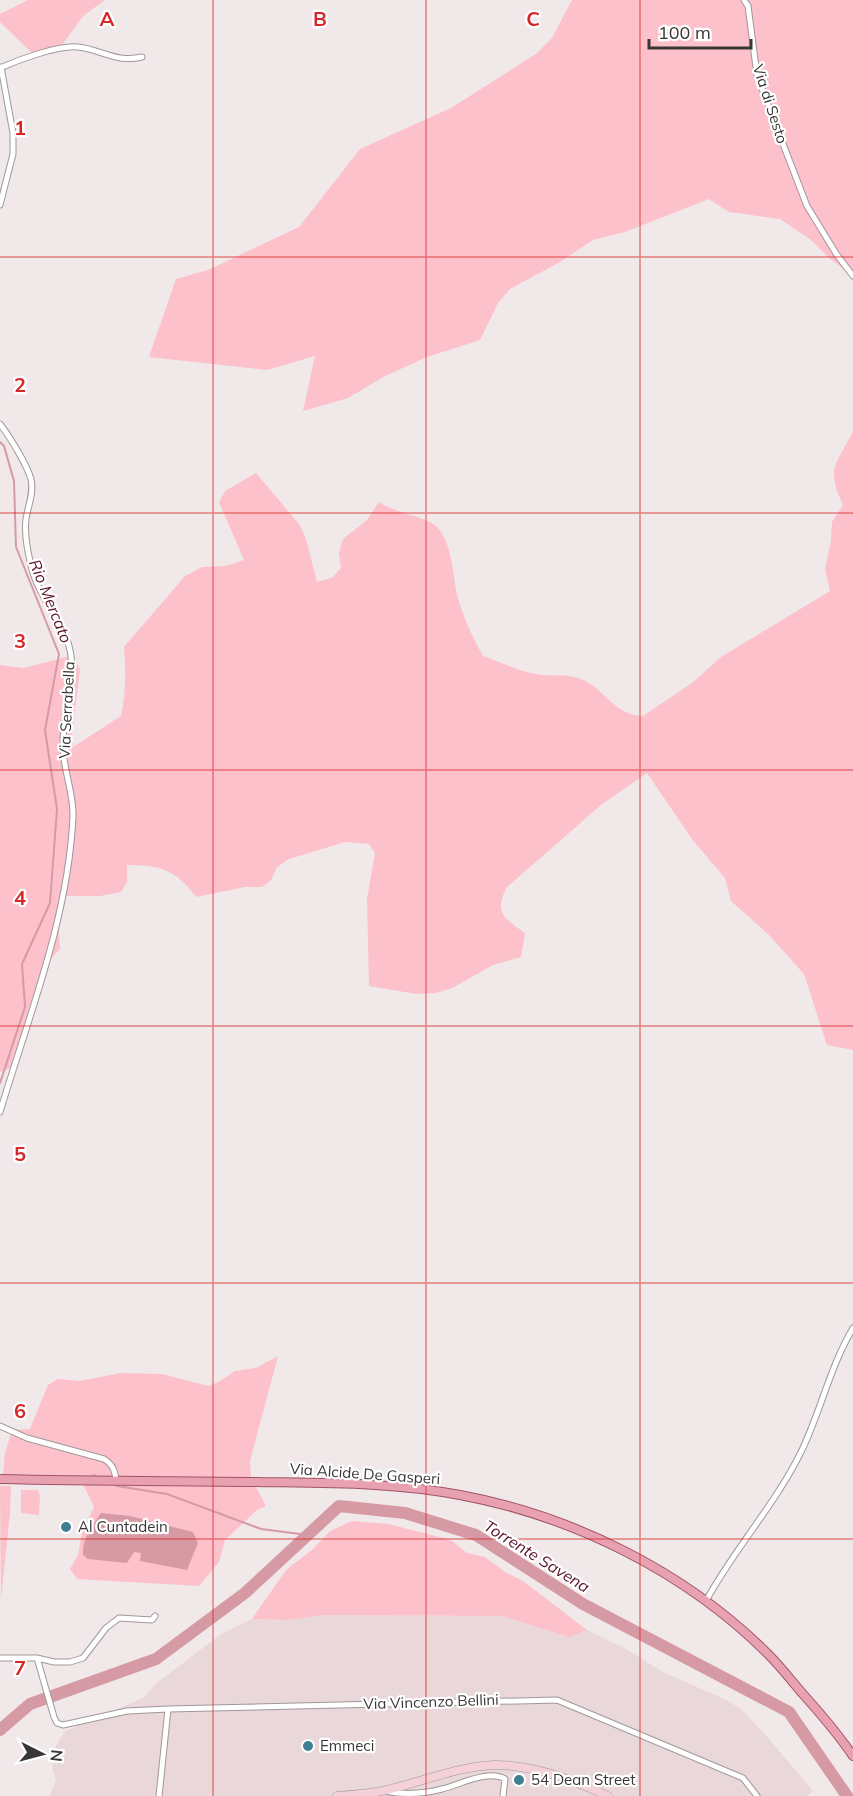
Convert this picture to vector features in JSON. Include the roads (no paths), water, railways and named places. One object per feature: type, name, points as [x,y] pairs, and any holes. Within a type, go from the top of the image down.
[{"type":"main road","name":"Via Alcide De Gasperi","points":[[0,1479],[401,1487],[459,1494],[511,1506],[570,1526],[639,1559],[706,1601],[768,1654],[829,1724],[853,1756]]},
{"type":"main road","points":[[337,1796],[384,1791],[461,1771],[495,1765],[526,1768],[546,1773],[608,1796]]},
{"type":"street","name":"Via di Sesto","points":[[744,0],[748,6],[757,75],[807,206],[837,255],[853,276]]},
{"type":"street","points":[[0,205],[13,154],[13,133],[0,68],[52,51],[75,47],[129,60],[142,57]]},
{"type":"street","name":"Via Serrabella","points":[[0,424],[31,478],[32,491],[26,527],[32,570],[39,590],[69,647],[70,677],[63,747],[73,816],[66,885],[43,976],[0,1112]]},
{"type":"street","points":[[706,1601],[721,1573],[801,1452],[838,1353],[853,1328]]},
{"type":"street","points":[[0,1426],[27,1438],[104,1459],[114,1468],[116,1481]]},
{"type":"street","points":[[0,1658],[37,1658],[54,1662],[70,1662],[83,1658],[106,1628],[119,1618],[152,1620],[155,1616]]},
{"type":"street","points":[[37,1658],[57,1723],[63,1725],[127,1711],[168,1709],[159,1796]]},
{"type":"street","name":"Via Vincenzo Bellini","points":[[168,1709],[557,1700],[743,1778],[757,1796]]},
{"type":"street","points":[[384,1791],[419,1793],[498,1776],[505,1779],[502,1796]]},
{"type":"waterway","name":"Rio Mercato","points":[[0,442],[4,446],[14,481],[16,547],[59,654],[45,730],[57,809],[50,903],[22,964],[25,1007],[0,1083]]},
{"type":"waterway","points":[[117,1486],[167,1494],[261,1529],[308,1535]]},
{"type":"waterway","name":"Torrente Savena","points":[[0,1730],[30,1704],[156,1659],[245,1593],[339,1506],[405,1513],[476,1535],[583,1604],[789,1712],[847,1796]]},
{"type":"place","name":"Al Cuntadein","points":[[66,1527]]},
{"type":"place","name":"Emmeci","points":[[308,1746]]},
{"type":"place","name":"54 Dean Street","points":[[519,1780]]}]
